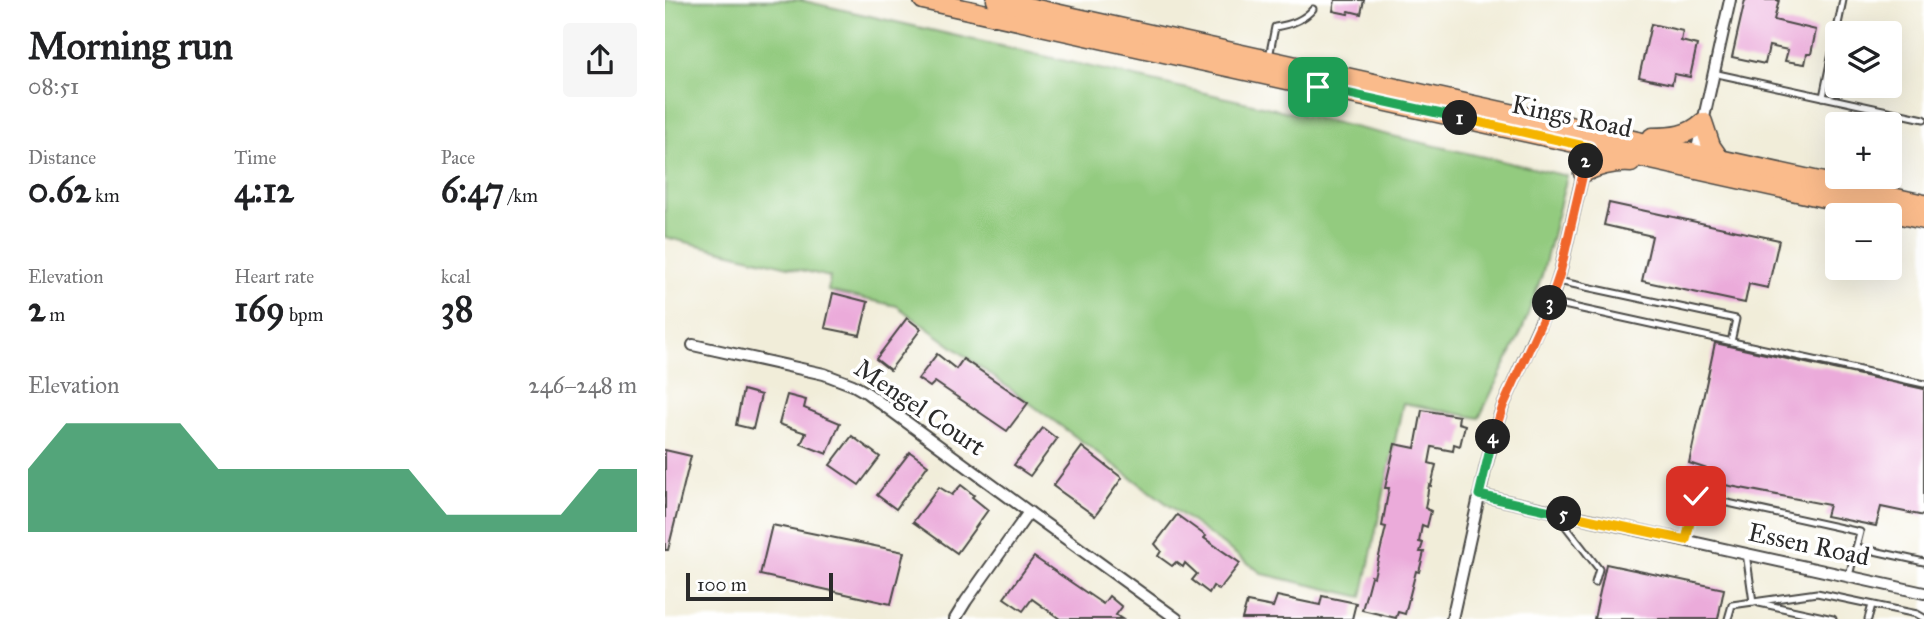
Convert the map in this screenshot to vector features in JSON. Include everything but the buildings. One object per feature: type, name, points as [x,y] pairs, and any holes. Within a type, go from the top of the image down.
[{"type":"main road","name":"Kings Road","points":[[923,0],[945,2],[1591,139],[1620,137],[1688,163],[1720,159],[1924,204]]},
{"type":"main road","name":"Kings Road","points":[[996,0],[1269,60],[1924,220]]},
{"type":"main road","points":[[1620,137],[1683,135],[1703,122],[1711,146],[1720,159]]},
{"type":"main road","points":[[1583,173],[1622,162],[1688,163]]},
{"type":"street","points":[[1688,163],[1703,122],[1730,0]]},
{"type":"street","points":[[1452,619],[1496,427],[1558,281],[1591,139]]},
{"type":"street","name":"Mengel Court","points":[[693,345],[824,374],[853,385],[1177,619]]},
{"type":"street","name":"Essen Road","points":[[1479,495],[1924,593]]},
{"type":"street","points":[[955,619],[1029,512]]},
{"type":"lane","points":[[1822,97],[1843,0]]},
{"type":"lane","points":[[1269,60],[1275,27],[1302,19],[1313,9]]},
{"type":"lane","points":[[1713,73],[1924,119]]},
{"type":"lane","points":[[1558,281],[1736,319],[1731,342]]},
{"type":"lane","points":[[1550,302],[1924,384]]},
{"type":"lane","points":[[1686,540],[1696,496],[1860,532],[1849,576]]},
{"type":"lane","points":[[1554,512],[1599,569],[1595,583]]},
{"type":"lane","points":[[1856,547],[1924,562]]},
{"type":"lane","points":[[1746,553],[1753,602]]},
{"type":"lane","points":[[1728,619],[1732,605],[1817,593],[1917,614],[1924,618]]},
{"type":"lane","points":[[1753,602],[1833,619]]},
{"type":"lane","points":[[1868,619],[1872,604]]},
{"type":"green space","points":[[665,0],[800,0],[1567,176],[1542,275],[1522,330],[1479,418],[1403,403],[1362,597],[1263,574],[897,306],[828,291],[830,277],[665,237]]},
{"type":"route","points":[[1318,87],[1589,147],[1560,273],[1553,295],[1503,406],[1479,495],[1686,540],[1696,496]]}]
